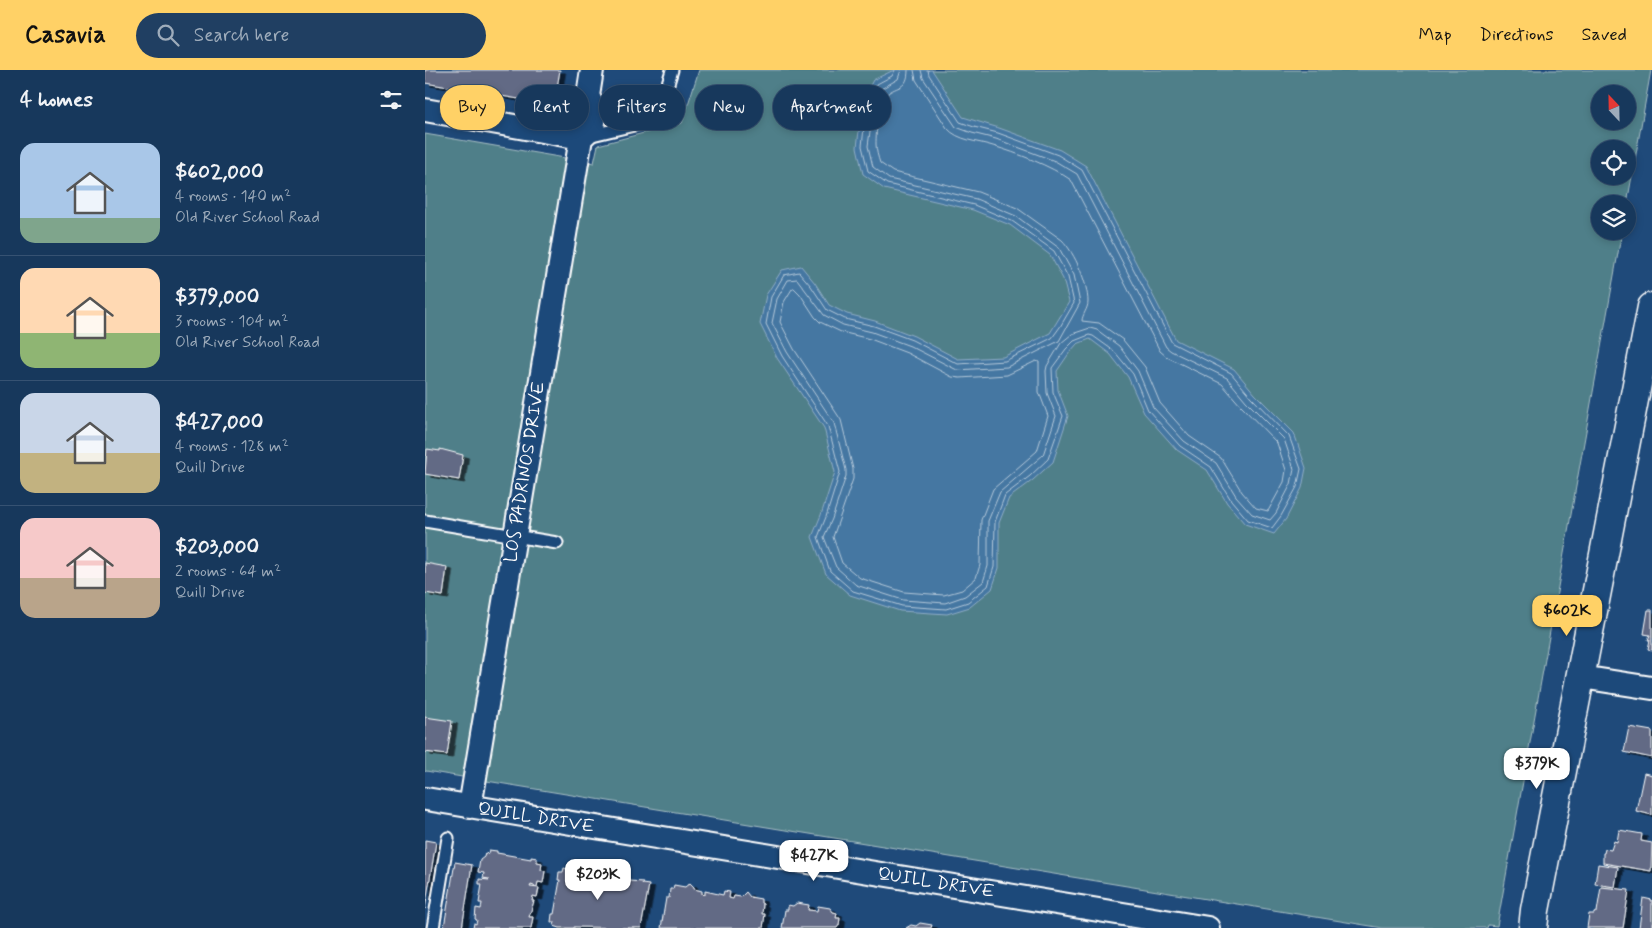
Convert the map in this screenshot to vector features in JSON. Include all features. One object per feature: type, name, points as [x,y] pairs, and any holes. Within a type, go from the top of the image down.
[{"type":"main road","points":[[1533,928],[1652,307]]},
{"type":"street","name":"LOS PADRINOS DRIVE","points":[[470,807],[581,138],[593,127],[596,112],[588,96],[592,70]]},
{"type":"street","points":[[425,110],[581,138]]},
{"type":"street","points":[[1581,677],[1652,688]]},
{"type":"street","name":"QUILL DRIVE","points":[[426,800],[1208,928]]},
{"type":"lane","points":[[581,138],[647,122],[662,103],[672,70]]},
{"type":"lane","points":[[425,521],[557,543]]},
{"type":"lane","points":[[433,928],[448,838]]},
{"type":"green space","points":[[699,70],[1651,70],[1636,154],[1636,140],[1591,140],[1591,185],[1630,185],[1629,195],[1591,195],[1591,240],[1620,240],[1497,926],[1488,925],[1487,928],[1383,928],[425,772],[425,134],[594,163],[598,145],[655,130],[685,130],[685,114]]},
{"type":"water","points":[[894,70],[932,70],[963,117],[1060,150],[1086,166],[1176,340],[1234,369],[1255,394],[1294,433],[1306,468],[1302,488],[1286,519],[1274,534],[1245,524],[1227,503],[1207,470],[1177,450],[1144,413],[1128,377],[1110,354],[1090,339],[1077,344],[1057,371],[1058,390],[1068,416],[1053,462],[1009,498],[999,523],[999,568],[992,589],[970,607],[947,614],[900,611],[850,595],[826,574],[812,537],[835,472],[824,428],[777,358],[760,324],[766,295],[782,270],[801,266],[829,305],[847,314],[875,321],[914,336],[958,359],[1003,357],[1050,333],[1069,302],[1063,279],[1050,255],[1010,225],[973,210],[884,189],[863,174],[857,147],[859,130],[891,130],[891,85],[870,85],[873,80]]},
{"type":"building","points":[[425,70],[560,70],[557,85],[515,85],[515,98],[505,97],[505,85],[440,86],[425,83]]},
{"type":"building","points":[[427,449],[440,451],[440,449],[463,455],[459,480],[425,474]]},
{"type":"building","points":[[425,563],[447,567],[443,596],[425,593]]},
{"type":"building","points":[[1648,610],[1652,610],[1652,650],[1648,649],[1650,635],[1644,634]]},
{"type":"building","points":[[425,717],[452,721],[447,755],[425,752]]},
{"type":"building","points":[[1629,727],[1652,731],[1652,758],[1624,752]]},
{"type":"building","points":[[1644,773],[1652,775],[1652,815],[1636,811]]},
{"type":"building","points":[[1619,830],[1642,834],[1641,841],[1652,843],[1651,871],[1603,863],[1603,853],[1605,849],[1611,850],[1614,841],[1617,842]]},
{"type":"building","points":[[425,840],[436,842],[425,909]]},
{"type":"building","points":[[489,850],[531,859],[531,857],[537,858],[537,862],[542,863],[541,870],[545,871],[543,883],[538,882],[537,887],[531,885],[530,887],[539,888],[537,897],[533,896],[532,901],[534,901],[529,917],[533,917],[531,928],[473,928],[477,920],[475,919],[476,908],[481,909],[482,903],[479,903],[482,884],[479,884],[479,879],[489,880],[483,878],[484,873],[478,872],[480,860],[484,857],[485,853],[488,854]]},
{"type":"building","points":[[455,862],[472,865],[462,928],[444,927]]},
{"type":"building","points":[[1598,864],[1618,867],[1615,887],[1595,884]]},
{"type":"building","points":[[572,866],[584,868],[583,873],[595,872],[595,876],[612,878],[612,881],[618,882],[618,878],[629,879],[629,881],[643,882],[642,884],[649,885],[641,928],[560,928],[554,926],[555,922],[551,922],[560,880],[558,880],[559,872],[563,872],[564,868],[568,869]]},
{"type":"building","points":[[690,883],[694,889],[702,891],[702,894],[705,895],[705,891],[723,895],[724,891],[730,892],[729,898],[733,899],[734,896],[741,897],[746,892],[750,897],[761,899],[763,904],[762,914],[765,914],[763,928],[661,928],[666,898],[669,898],[670,889],[673,889],[674,885],[685,887]]},
{"type":"building","points":[[1601,887],[1629,890],[1623,928],[1587,928],[1589,914],[1597,912]]},
{"type":"building","points":[[1643,898],[1652,900],[1652,928],[1639,928]]},
{"type":"building","points":[[797,903],[809,905],[808,910],[817,911],[818,906],[830,908],[833,912],[837,913],[836,918],[840,918],[839,925],[837,928],[782,928],[785,910],[788,910],[788,905],[793,906]]},
{"type":"building","points":[[920,923],[932,925],[931,928],[906,928],[911,925],[916,926]]}]
